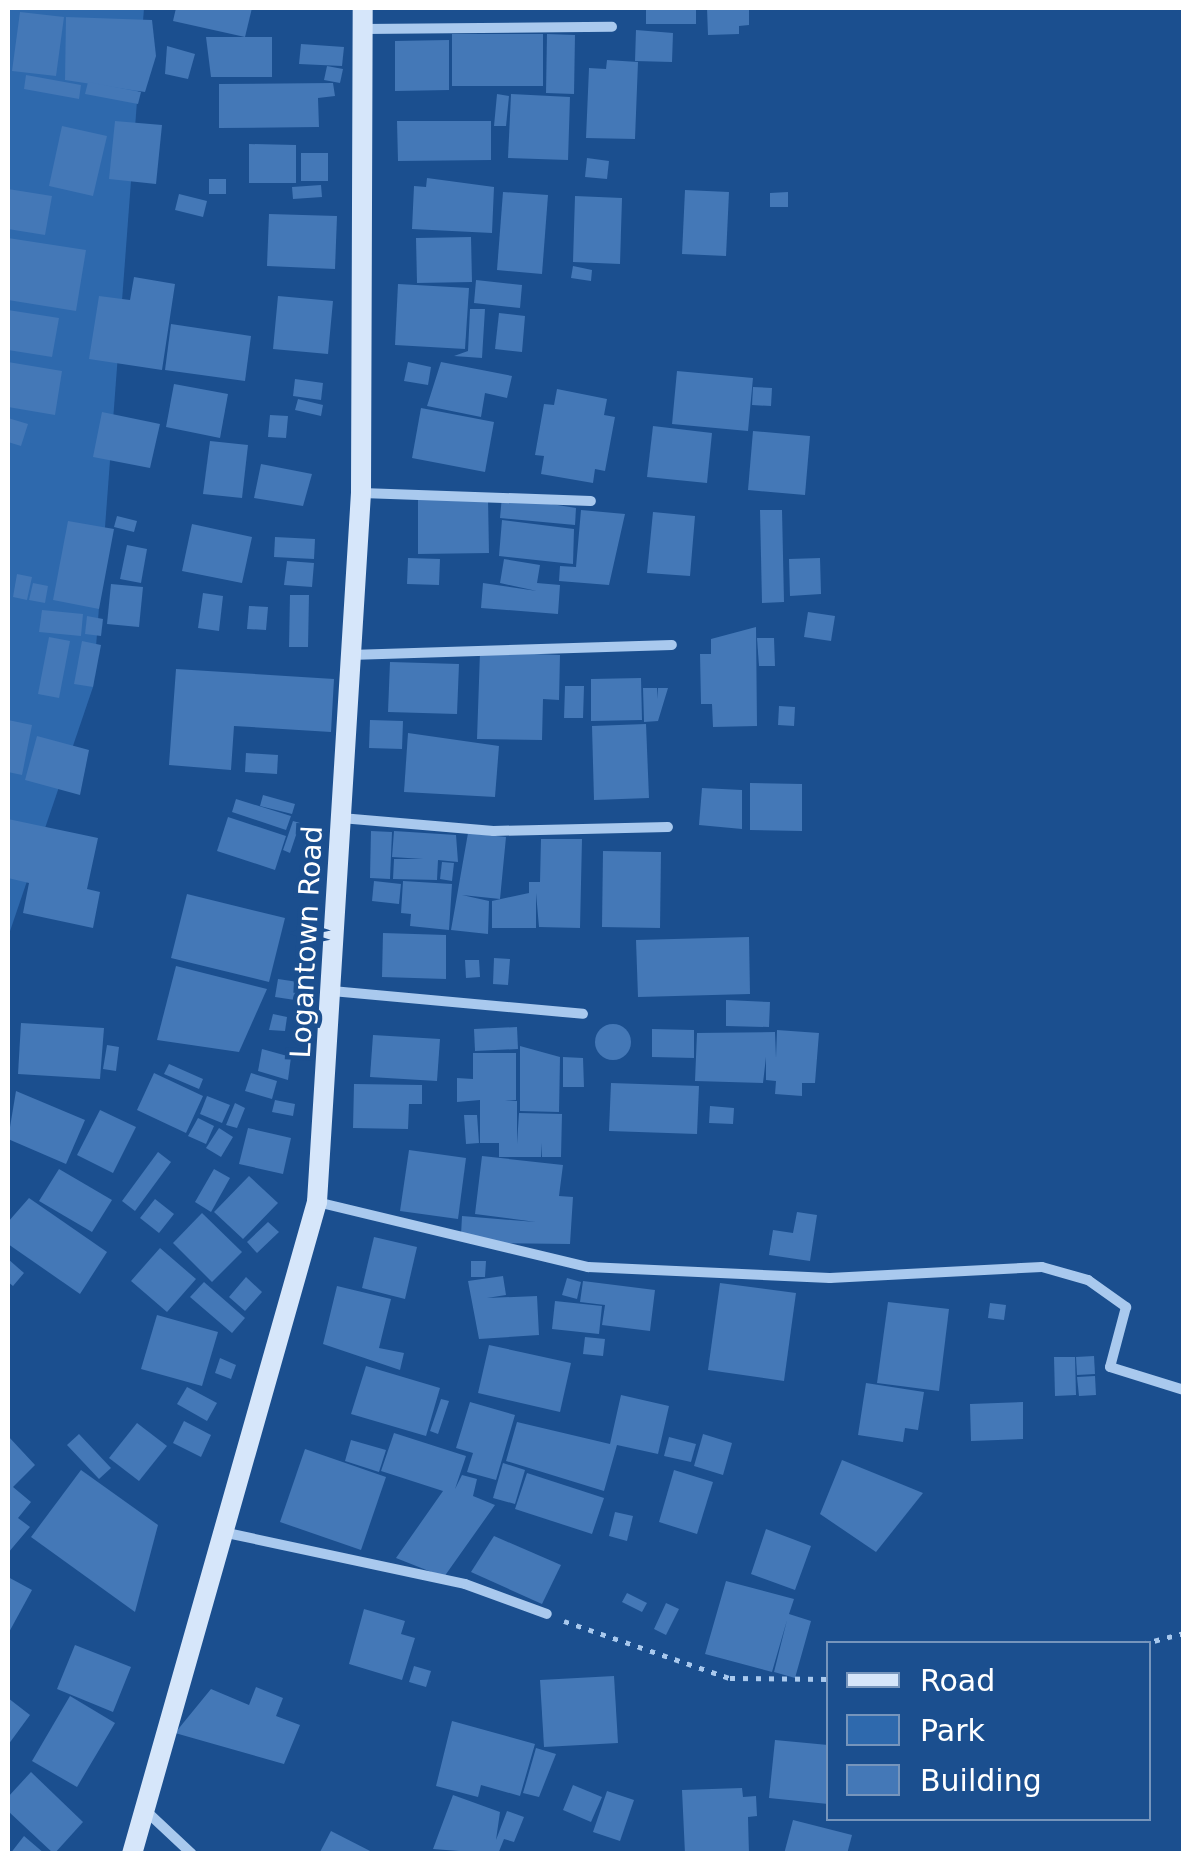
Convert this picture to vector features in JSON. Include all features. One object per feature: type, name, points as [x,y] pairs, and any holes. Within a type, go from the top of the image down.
[{"type":"street","name":"Logantown Road","points":[[132,1854],[317,1202],[361,492],[363,8]]},
{"type":"street","points":[[362,30],[612,27]]},
{"type":"street","points":[[361,492],[591,500]]},
{"type":"street","points":[[349,655],[672,646]]},
{"type":"street","points":[[340,818],[493,831],[668,827]]},
{"type":"street","points":[[332,991],[584,1014]]},
{"type":"street","points":[[317,1202],[509,1254],[607,1269],[830,1278],[1042,1267],[1088,1280],[1126,1306],[1110,1366],[1184,1390]]},
{"type":"street","points":[[226,1533],[466,1584],[547,1614]]},
{"type":"street","points":[[145,1810],[192,1854]]},
{"type":"path","points":[[547,1614],[730,1678],[826,1679]]},
{"type":"path","points":[[1151,1642],[1184,1634]]},
{"type":"green space","points":[[8,8],[144,8],[93,687],[8,937]]},
{"type":"building","points":[[176,8],[252,8],[245,37],[173,21]]},
{"type":"building","points":[[646,8],[696,8],[696,24],[646,24]]},
{"type":"building","points":[[707,8],[749,8],[749,25],[739,26],[739,34],[708,35]]},
{"type":"building","points":[[20,12],[64,17],[56,76],[12,71]]},
{"type":"building","points":[[66,17],[152,20],[156,56],[145,92],[65,80]]},
{"type":"building","points":[[636,30],[673,33],[672,62],[635,61]]},
{"type":"building","points":[[452,34],[543,34],[543,86],[452,86]]},
{"type":"building","points":[[547,34],[575,35],[574,94],[546,93]]},
{"type":"building","points":[[206,37],[272,37],[272,77],[211,77]]},
{"type":"building","points":[[449,40],[449,90],[395,91],[395,41]]},
{"type":"building","points":[[301,44],[344,47],[342,66],[299,64]]},
{"type":"building","points":[[167,46],[195,54],[188,79],[165,74]]},
{"type":"building","points":[[607,60],[638,62],[635,139],[586,138],[589,68],[606,69]]},
{"type":"building","points":[[327,66],[343,69],[340,83],[324,80]]},
{"type":"building","points":[[26,75],[81,85],[79,99],[24,89]]},
{"type":"building","points":[[88,82],[141,92],[138,104],[85,94]]},
{"type":"building","points":[[333,83],[335,96],[318,98],[319,127],[219,128],[219,84]]},
{"type":"building","points":[[497,94],[509,96],[506,126],[494,126]]},
{"type":"building","points":[[511,94],[570,97],[568,160],[508,158]]},
{"type":"building","points":[[115,121],[162,125],[156,184],[109,179]]},
{"type":"building","points":[[397,121],[491,121],[491,160],[398,161]]},
{"type":"building","points":[[62,126],[107,136],[93,196],[49,186]]},
{"type":"building","points":[[249,144],[296,145],[296,183],[249,183]]},
{"type":"building","points":[[301,153],[328,153],[328,181],[301,181]]},
{"type":"building","points":[[587,158],[609,161],[607,179],[585,177]]},
{"type":"building","points":[[427,178],[494,187],[492,233],[412,229],[414,186],[426,187]]},
{"type":"building","points":[[209,179],[226,179],[226,194],[209,194]]},
{"type":"building","points":[[321,185],[322,197],[293,199],[292,187]]},
{"type":"building","points":[[8,189],[52,196],[45,235],[8,229]]},
{"type":"building","points":[[685,190],[729,192],[726,256],[682,254]]},
{"type":"building","points":[[503,192],[548,195],[542,274],[497,270]]},
{"type":"building","points":[[788,192],[788,207],[770,207],[770,193]]},
{"type":"building","points":[[179,194],[207,201],[203,217],[175,210]]},
{"type":"building","points":[[575,196],[622,198],[620,264],[573,262]]},
{"type":"building","points":[[269,214],[337,216],[335,269],[267,266]]},
{"type":"building","points":[[471,237],[472,282],[417,283],[416,238]]},
{"type":"building","points":[[8,238],[86,250],[76,311],[8,300]]},
{"type":"building","points":[[573,266],[592,270],[591,281],[571,278]]},
{"type":"building","points":[[134,277],[175,284],[162,370],[89,359],[99,296],[130,300]]},
{"type":"building","points":[[476,280],[522,285],[520,308],[474,303]]},
{"type":"building","points":[[398,284],[469,288],[465,349],[395,345]]},
{"type":"building","points":[[278,296],[333,301],[328,354],[273,349]]},
{"type":"building","points":[[470,309],[485,309],[482,358],[454,356],[468,351]]},
{"type":"building","points":[[8,310],[59,318],[52,357],[8,350]]},
{"type":"building","points":[[499,313],[525,316],[522,352],[495,349]]},
{"type":"building","points":[[171,324],[251,336],[245,381],[165,370]]},
{"type":"building","points":[[8,362],[62,371],[55,415],[8,407]]},
{"type":"building","points":[[408,362],[431,367],[428,385],[404,381]]},
{"type":"building","points":[[441,362],[512,376],[507,398],[485,393],[481,417],[427,406]]},
{"type":"building","points":[[677,371],[753,378],[748,431],[672,424]]},
{"type":"building","points":[[295,379],[323,383],[321,400],[293,396]]},
{"type":"building","points":[[174,384],[228,394],[220,438],[166,427]]},
{"type":"building","points":[[753,387],[772,388],[771,406],[752,405]]},
{"type":"building","points":[[557,389],[607,399],[604,415],[615,417],[605,471],[595,469],[593,483],[541,474],[544,456],[535,455],[544,404],[554,405]]},
{"type":"building","points":[[298,399],[323,405],[321,416],[295,410]]},
{"type":"building","points":[[421,408],[494,422],[485,472],[412,458]]},
{"type":"building","points":[[102,412],[160,424],[150,468],[93,457]]},
{"type":"building","points":[[270,415],[288,416],[286,438],[268,437]]},
{"type":"building","points":[[8,418],[28,424],[21,446],[8,442]]},
{"type":"building","points":[[653,426],[712,433],[707,483],[647,477]]},
{"type":"building","points":[[753,431],[810,436],[805,495],[748,490]]},
{"type":"building","points":[[210,441],[248,445],[242,498],[203,494]]},
{"type":"building","points":[[261,464],[312,474],[303,506],[254,498]]},
{"type":"building","points":[[502,496],[576,508],[575,525],[500,518]]},
{"type":"building","points":[[488,499],[489,553],[418,554],[418,500]]},
{"type":"building","points":[[581,510],[625,514],[609,585],[559,581],[560,566],[576,567]]},
{"type":"building","points":[[760,510],[782,510],[784,602],[762,603]]},
{"type":"building","points":[[653,512],[695,516],[690,576],[647,573]]},
{"type":"building","points":[[117,516],[137,521],[134,532],[114,527]]},
{"type":"building","points":[[502,520],[574,529],[573,564],[499,556]]},
{"type":"building","points":[[68,521],[114,529],[99,609],[53,600]]},
{"type":"building","points":[[192,524],[252,537],[242,583],[182,571]]},
{"type":"building","points":[[275,537],[315,539],[314,559],[274,557]]},
{"type":"building","points":[[127,545],[147,549],[141,583],[120,579]]},
{"type":"building","points":[[408,558],[440,559],[439,585],[407,584]]},
{"type":"building","points":[[820,558],[821,594],[790,596],[789,559]]},
{"type":"building","points":[[504,559],[540,565],[537,583],[560,585],[558,614],[481,608],[483,583],[537,591],[500,583]]},
{"type":"building","points":[[287,561],[314,563],[312,587],[284,585]]},
{"type":"building","points":[[17,574],[32,577],[27,600],[13,597]]},
{"type":"building","points":[[33,583],[48,586],[45,603],[29,600]]},
{"type":"building","points":[[111,584],[143,587],[139,627],[107,624]]},
{"type":"building","points":[[203,593],[223,596],[219,631],[198,628]]},
{"type":"building","points":[[290,595],[309,595],[308,647],[289,647]]},
{"type":"building","points":[[249,606],[268,607],[266,630],[247,629]]},
{"type":"building","points":[[42,610],[83,614],[81,636],[39,632]]},
{"type":"building","points":[[808,612],[835,616],[831,641],[804,637]]},
{"type":"building","points":[[87,616],[103,619],[101,636],[85,634]]},
{"type":"building","points":[[756,627],[757,726],[713,727],[712,704],[701,704],[700,654],[711,654],[711,639]]},
{"type":"building","points":[[49,637],[70,641],[59,698],[38,694]]},
{"type":"building","points":[[757,638],[774,638],[775,666],[759,666]]},
{"type":"building","points":[[82,641],[101,645],[93,687],[74,684]]},
{"type":"building","points":[[480,652],[560,655],[559,700],[543,699],[542,740],[477,739]]},
{"type":"building","points":[[390,662],[459,664],[457,714],[388,712]]},
{"type":"building","points":[[176,669],[334,679],[331,732],[234,726],[231,770],[169,765]]},
{"type":"building","points":[[641,678],[642,720],[591,721],[591,679]]},
{"type":"building","points":[[565,686],[584,686],[583,718],[564,718]]},
{"type":"building","points":[[643,688],[657,688],[658,699],[658,688],[668,688],[658,721],[644,722]]},
{"type":"building","points":[[779,706],[795,707],[794,726],[778,725]]},
{"type":"building","points":[[8,720],[32,725],[22,775],[8,772]]},
{"type":"building","points":[[370,720],[403,721],[402,749],[369,748]]},
{"type":"building","points":[[646,724],[649,798],[594,800],[592,726]]},
{"type":"building","points":[[408,733],[499,746],[495,797],[404,792]]},
{"type":"building","points":[[37,736],[89,750],[80,795],[25,780]]},
{"type":"building","points":[[246,753],[278,755],[277,774],[245,772]]},
{"type":"building","points":[[750,783],[802,784],[802,831],[750,830]]},
{"type":"building","points":[[702,788],[742,790],[742,829],[699,825]]},
{"type":"building","points":[[263,795],[295,804],[292,814],[260,806]]},
{"type":"building","points":[[236,799],[291,816],[286,830],[232,812]]},
{"type":"building","points":[[228,817],[286,836],[275,870],[217,851]]},
{"type":"building","points":[[8,819],[98,838],[87,889],[100,892],[93,928],[23,913],[29,883],[8,878]]},
{"type":"building","points":[[293,821],[300,823],[290,853],[283,850]]},
{"type":"building","points":[[371,831],[392,832],[390,879],[370,878]]},
{"type":"building","points":[[394,831],[456,835],[458,862],[438,860],[437,880],[393,879],[394,859],[423,859],[392,857]]},
{"type":"building","points":[[468,833],[506,837],[500,899],[462,895],[489,901],[488,934],[451,930]]},
{"type":"building","points":[[541,839],[582,839],[580,928],[539,927],[536,893],[536,928],[492,928],[492,901],[529,893],[529,882],[540,882]]},
{"type":"building","points":[[603,851],[661,852],[660,928],[602,927]]},
{"type":"building","points":[[442,862],[454,863],[452,881],[440,879]]},
{"type":"building","points":[[374,881],[401,884],[399,904],[372,901]]},
{"type":"building","points":[[403,881],[452,884],[449,930],[410,926],[411,914],[401,913]]},
{"type":"building","points":[[187,894],[285,918],[269,982],[171,958]]},
{"type":"building","points":[[383,933],[446,935],[446,979],[382,977]]},
{"type":"building","points":[[749,937],[750,994],[638,997],[636,940]]},
{"type":"building","points":[[494,958],[510,959],[508,985],[493,984]]},
{"type":"building","points":[[465,960],[479,960],[480,977],[466,978]]},
{"type":"building","points":[[176,966],[267,989],[239,1052],[157,1040]]},
{"type":"building","points":[[278,979],[298,982],[295,1000],[275,997]]},
{"type":"building","points":[[726,1000],[770,1002],[769,1027],[726,1026]]},
{"type":"building","points":[[273,1014],[287,1017],[285,1031],[269,1030]]},
{"type":"building","points":[[21,1023],[104,1028],[100,1079],[18,1074]]},
{"type":"building","points":[[613,1024],[626,1029],[631,1042],[626,1055],[613,1060],[600,1055],[595,1042],[600,1029]]},
{"type":"building","points":[[517,1027],[518,1049],[475,1051],[474,1029]]},
{"type":"building","points":[[652,1029],[694,1030],[694,1058],[652,1057]]},
{"type":"building","points":[[777,1030],[819,1033],[815,1083],[802,1083],[802,1096],[775,1094],[776,1081],[766,1080],[766,1057],[763,1083],[695,1081],[697,1033],[775,1032],[776,1058]]},
{"type":"building","points":[[373,1035],[440,1039],[437,1081],[370,1077]]},
{"type":"building","points":[[107,1045],[119,1047],[116,1071],[103,1069]]},
{"type":"building","points":[[520,1046],[560,1057],[559,1112],[520,1111]]},
{"type":"building","points":[[262,1049],[291,1057],[288,1080],[258,1071]]},
{"type":"building","points":[[473,1053],[516,1053],[516,1100],[505,1101],[517,1101],[517,1144],[519,1113],[562,1114],[561,1157],[542,1157],[541,1143],[541,1157],[499,1157],[499,1143],[480,1143],[480,1100],[457,1102],[457,1078],[473,1079]]},
{"type":"building","points":[[563,1057],[583,1058],[584,1087],[563,1087]]},
{"type":"building","points":[[169,1064],[203,1079],[199,1089],[164,1074]]},
{"type":"building","points":[[154,1073],[203,1096],[186,1133],[137,1110]]},
{"type":"building","points":[[251,1073],[277,1081],[272,1099],[245,1091]]},
{"type":"building","points":[[611,1083],[699,1086],[697,1134],[609,1131]]},
{"type":"building","points":[[354,1084],[422,1085],[422,1104],[409,1104],[408,1129],[353,1128]]},
{"type":"building","points":[[16,1091],[85,1120],[66,1164],[8,1139]]},
{"type":"building","points":[[207,1096],[230,1105],[222,1123],[200,1114]]},
{"type":"building","points":[[275,1100],[295,1104],[293,1116],[272,1112]]},
{"type":"building","points":[[235,1103],[245,1108],[237,1128],[226,1125]]},
{"type":"building","points":[[710,1106],[734,1108],[733,1124],[709,1123]]},
{"type":"building","points":[[100,1110],[136,1127],[113,1173],[77,1155]]},
{"type":"building","points":[[464,1115],[477,1115],[479,1143],[466,1144]]},
{"type":"building","points":[[198,1118],[214,1126],[206,1144],[188,1136]]},
{"type":"building","points":[[219,1128],[233,1137],[221,1157],[206,1148]]},
{"type":"building","points":[[248,1128],[291,1138],[283,1174],[239,1164]]},
{"type":"building","points":[[409,1150],[466,1158],[458,1219],[400,1211]]},
{"type":"building","points":[[158,1152],[171,1162],[135,1211],[122,1201]]},
{"type":"building","points":[[482,1156],[563,1165],[559,1196],[573,1197],[570,1244],[492,1243],[461,1235],[462,1216],[536,1222],[475,1214]]},
{"type":"building","points":[[59,1169],[112,1200],[92,1232],[39,1201]]},
{"type":"building","points":[[214,1169],[230,1178],[211,1212],[195,1202]]},
{"type":"building","points":[[249,1176],[278,1203],[243,1239],[214,1212]]},
{"type":"building","points":[[29,1198],[107,1252],[80,1294],[8,1244],[8,1222]]},
{"type":"building","points":[[155,1199],[174,1214],[159,1233],[140,1218]]},
{"type":"building","points":[[797,1212],[817,1215],[810,1261],[769,1255],[773,1230],[793,1233]]},
{"type":"building","points":[[202,1213],[242,1252],[212,1282],[173,1243]]},
{"type":"building","points":[[268,1222],[279,1232],[257,1253],[247,1242]]},
{"type":"building","points":[[374,1237],[417,1247],[405,1299],[362,1288]]},
{"type":"building","points":[[160,1248],[196,1279],[167,1312],[131,1281]]},
{"type":"building","points":[[8,1259],[24,1273],[13,1286],[8,1282]]},
{"type":"building","points":[[471,1261],[486,1261],[485,1277],[471,1277]]},
{"type":"building","points":[[503,1276],[506,1295],[487,1298],[537,1296],[539,1335],[479,1339],[468,1281]]},
{"type":"building","points":[[246,1277],[262,1292],[245,1311],[229,1297]]},
{"type":"building","points":[[567,1278],[581,1282],[577,1299],[562,1295]]},
{"type":"building","points":[[583,1281],[655,1290],[650,1331],[602,1325],[605,1305],[580,1302]]},
{"type":"building","points":[[204,1282],[245,1318],[232,1333],[190,1297]]},
{"type":"building","points":[[720,1283],[796,1293],[784,1381],[708,1370]]},
{"type":"building","points":[[337,1286],[391,1299],[379,1348],[404,1353],[400,1370],[323,1344]]},
{"type":"building","points":[[555,1301],[602,1306],[599,1334],[552,1329]]},
{"type":"building","points":[[888,1302],[949,1309],[939,1391],[877,1383]]},
{"type":"building","points":[[990,1303],[1006,1305],[1004,1320],[988,1318]]},
{"type":"building","points":[[157,1315],[218,1332],[202,1386],[141,1369]]},
{"type":"building","points":[[585,1337],[605,1339],[603,1356],[583,1354]]},
{"type":"building","points":[[489,1345],[571,1363],[560,1412],[478,1393]]},
{"type":"building","points":[[1094,1356],[1095,1374],[1077,1375],[1076,1357]]},
{"type":"building","points":[[1054,1357],[1075,1357],[1076,1395],[1055,1396]]},
{"type":"building","points":[[220,1358],[236,1365],[231,1379],[215,1373]]},
{"type":"building","points":[[366,1366],[440,1388],[426,1436],[351,1414]]},
{"type":"building","points":[[1095,1376],[1096,1395],[1079,1396],[1077,1377]]},
{"type":"building","points":[[866,1383],[924,1392],[918,1430],[905,1428],[903,1442],[858,1435]]},
{"type":"building","points":[[187,1387],[217,1403],[207,1421],[177,1404]]},
{"type":"building","points":[[621,1395],[669,1406],[658,1454],[617,1445],[604,1491],[506,1461],[517,1422],[610,1444]]},
{"type":"building","points":[[441,1399],[449,1401],[438,1434],[430,1431]]},
{"type":"building","points":[[470,1402],[515,1415],[496,1480],[467,1472],[473,1453],[456,1448]]},
{"type":"building","points":[[1023,1402],[1023,1439],[971,1441],[970,1404]]},
{"type":"building","points":[[184,1421],[211,1435],[201,1457],[173,1443]]},
{"type":"building","points":[[137,1423],[167,1446],[139,1481],[109,1458]]},
{"type":"building","points":[[394,1433],[466,1456],[455,1489],[462,1475],[477,1479],[473,1496],[495,1505],[444,1577],[396,1558],[443,1491],[381,1471]]},
{"type":"building","points":[[79,1434],[111,1468],[99,1479],[67,1445]]},
{"type":"building","points":[[703,1434],[732,1443],[723,1475],[694,1466]]},
{"type":"building","points":[[8,1436],[35,1465],[13,1487],[31,1502],[18,1518],[30,1527],[8,1553]]},
{"type":"building","points":[[669,1437],[696,1444],[691,1462],[664,1456]]},
{"type":"building","points":[[351,1440],[386,1450],[379,1472],[345,1461]]},
{"type":"building","points":[[305,1449],[386,1477],[361,1550],[280,1522]]},
{"type":"building","points":[[842,1460],[923,1493],[876,1552],[820,1514]]},
{"type":"building","points":[[503,1463],[525,1470],[515,1504],[493,1498]]},
{"type":"building","points":[[81,1470],[158,1525],[135,1612],[31,1537]]},
{"type":"building","points":[[674,1470],[713,1482],[697,1534],[659,1522]]},
{"type":"building","points":[[527,1473],[604,1498],[592,1534],[515,1509]]},
{"type":"building","points":[[615,1512],[633,1516],[627,1541],[609,1536]]},
{"type":"building","points":[[766,1529],[811,1546],[795,1590],[751,1574]]},
{"type":"building","points":[[494,1536],[561,1565],[542,1604],[471,1572]]},
{"type":"building","points":[[8,1577],[32,1590],[8,1634]]},
{"type":"building","points":[[726,1581],[794,1599],[789,1614],[811,1621],[795,1678],[774,1672],[787,1620],[772,1672],[705,1654]]},
{"type":"building","points":[[627,1593],[647,1603],[642,1612],[622,1602]]},
{"type":"building","points":[[666,1603],[679,1609],[666,1635],[654,1629]]},
{"type":"building","points":[[364,1609],[405,1621],[401,1634],[415,1638],[402,1680],[349,1664]]},
{"type":"building","points":[[75,1645],[131,1667],[113,1712],[57,1689]]},
{"type":"building","points":[[414,1666],[431,1671],[426,1687],[409,1682]]},
{"type":"building","points":[[614,1676],[618,1743],[544,1747],[540,1680]]},
{"type":"building","points":[[256,1687],[283,1698],[276,1716],[300,1725],[284,1764],[175,1733],[211,1689],[249,1705]]},
{"type":"building","points":[[70,1696],[115,1723],[77,1787],[32,1761]]},
{"type":"building","points":[[8,1698],[30,1715],[8,1745]]},
{"type":"building","points":[[452,1721],[535,1744],[520,1796],[481,1785],[478,1797],[436,1786]]},
{"type":"building","points":[[775,1740],[826,1745],[826,1804],[769,1798]]},
{"type":"building","points":[[536,1748],[556,1754],[539,1797],[523,1793]]},
{"type":"building","points":[[31,1772],[83,1822],[54,1854],[8,1811],[8,1797]]},
{"type":"building","points":[[573,1785],[602,1797],[591,1822],[563,1810]]},
{"type":"building","points":[[742,1788],[743,1797],[756,1796],[757,1816],[748,1817],[749,1854],[685,1854],[682,1790]]},
{"type":"building","points":[[607,1791],[634,1800],[620,1841],[593,1832]]},
{"type":"building","points":[[453,1795],[500,1812],[496,1840],[507,1811],[524,1817],[514,1842],[504,1839],[498,1854],[433,1849]]},
{"type":"building","points":[[793,1820],[852,1835],[847,1854],[784,1854]]},
{"type":"building","points":[[331,1831],[376,1854],[319,1854]]},
{"type":"building","points":[[24,1836],[45,1854],[10,1854]]}]
